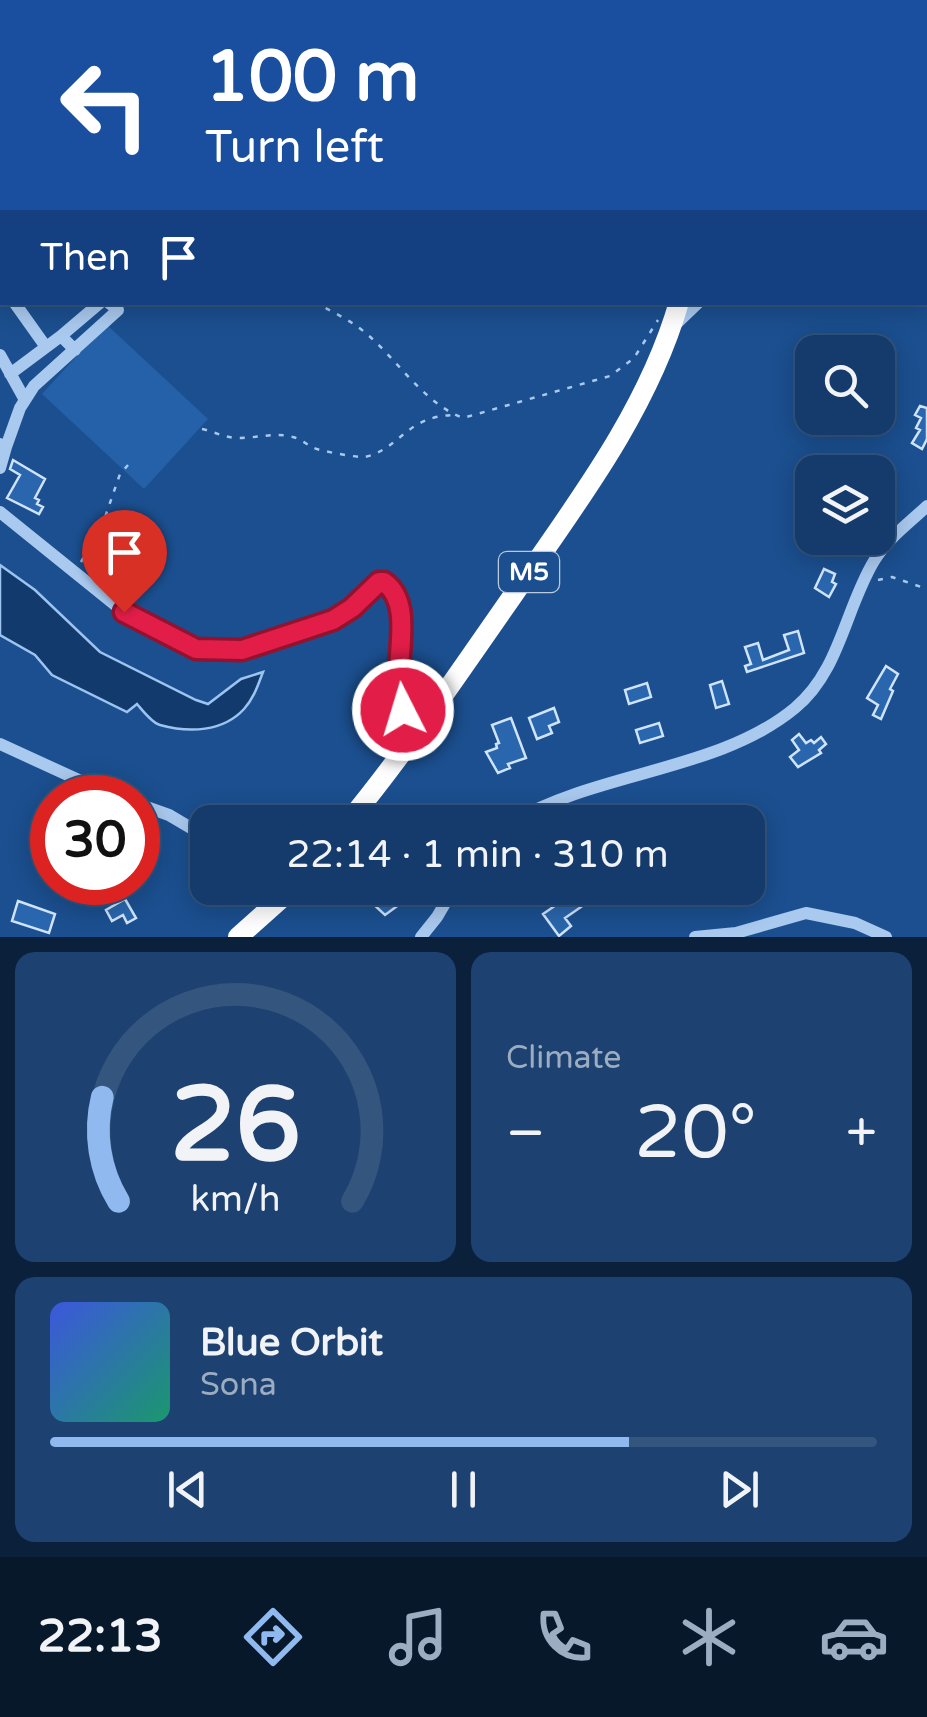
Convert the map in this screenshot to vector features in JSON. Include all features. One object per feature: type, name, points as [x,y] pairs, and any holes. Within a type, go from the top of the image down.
[{"type":"highway","name":"M5","points":[[361,805],[411,742],[588,485],[641,395],[666,322],[677,305]]},
{"type":"highway","points":[[238,937],[269,905]]},
{"type":"street","points":[[16,305],[46,347]]},
{"type":"street","points":[[10,374],[100,305]]},
{"type":"street","points":[[0,468],[3,446],[34,386],[118,310],[109,305]]},
{"type":"street","points":[[666,322],[693,305]]},
{"type":"street","points":[[61,336],[74,350]]},
{"type":"street","points":[[0,354],[25,400]]},
{"type":"street","points":[[550,805],[585,789],[742,741],[768,727],[812,692],[826,672],[875,560],[891,539],[927,506]]},
{"type":"street","points":[[0,512],[124,612],[182,644],[216,652],[242,650],[333,620],[384,582],[396,595],[400,607],[402,632],[396,693],[411,742]]},
{"type":"street","points":[[403,710],[426,720]]},
{"type":"street","points":[[0,744],[68,775]]},
{"type":"street","points":[[160,812],[190,827]]},
{"type":"street","points":[[421,937],[445,905]]},
{"type":"street","points":[[695,937],[736,933],[806,913],[868,926],[886,937]]},
{"type":"path","points":[[320,305],[366,333],[454,414]]},
{"type":"path","points":[[202,429],[224,437],[295,437],[317,450],[334,450],[343,456],[361,458],[380,452],[406,429],[428,418],[454,414],[471,417],[610,376],[634,358],[666,322]]},
{"type":"path","points":[[76,572],[102,526],[120,474],[128,465]]},
{"type":"path","points":[[862,585],[892,577],[927,589]]},
{"type":"shaded area","points":[[106,324],[208,419],[144,489],[42,394]]},
{"type":"shaded area","points":[[0,565],[35,590],[100,652],[208,704],[241,679],[263,672],[253,696],[236,717],[216,726],[171,728],[157,724],[137,704],[127,712],[52,675],[35,655],[0,635]]},
{"type":"building","points":[[920,406],[927,408],[927,439],[922,449],[912,443],[920,430],[916,428],[921,418],[915,415]]},
{"type":"building","points":[[13,460],[45,479],[35,498],[43,507],[39,514],[7,498],[20,475],[10,469]]},
{"type":"building","points":[[824,569],[835,574],[832,582],[836,584],[829,597],[815,588]]},
{"type":"building","points":[[798,631],[804,653],[747,672],[745,666],[751,664],[745,647],[758,643],[763,660],[789,650],[784,635]]},
{"type":"building","points":[[886,666],[898,674],[881,719],[873,715],[878,705],[867,698]]},
{"type":"building","points":[[722,681],[729,704],[716,708],[710,685]]},
{"type":"building","points":[[647,683],[651,697],[629,704],[625,690]]},
{"type":"building","points":[[554,708],[559,722],[549,726],[552,733],[537,739],[529,718]]},
{"type":"building","points":[[511,718],[526,758],[508,764],[510,768],[498,773],[486,752],[499,743],[492,725]]},
{"type":"building","points":[[659,723],[663,736],[640,743],[636,730]]},
{"type":"building","points":[[799,734],[806,743],[821,737],[826,744],[819,750],[821,753],[798,767],[790,757],[799,750],[792,740]]},
{"type":"building","points":[[18,901],[55,914],[49,933],[12,921]]},
{"type":"building","points":[[115,905],[128,905],[136,918],[127,923],[123,915],[112,921],[106,910]]},
{"type":"building","points":[[374,905],[399,905],[385,915]]},
{"type":"building","points":[[556,905],[581,907],[565,918],[571,926],[559,936],[543,914]]},
{"type":"route","points":[[124,612],[196,649],[242,650],[333,620],[384,582],[396,595],[400,607],[402,632],[396,693],[403,710]]}]
